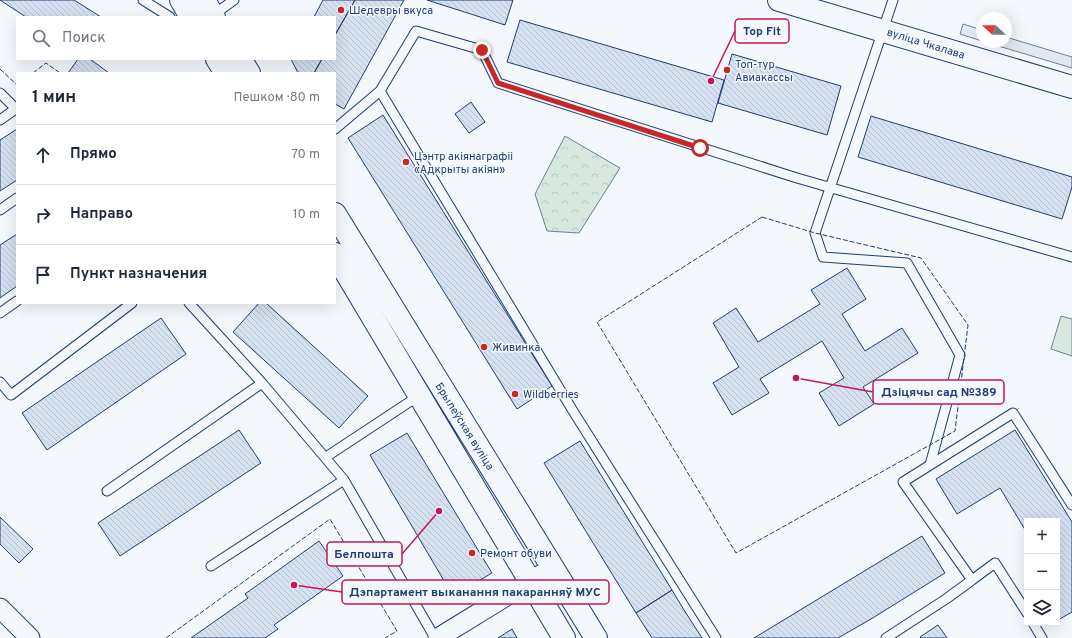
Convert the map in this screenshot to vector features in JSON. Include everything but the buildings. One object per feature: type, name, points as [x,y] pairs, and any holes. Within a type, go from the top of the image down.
[{"type":"main road","points":[[181,0],[190,16]]},
{"type":"main road","name":"вуліца Чкалава","points":[[779,0],[1072,87]]},
{"type":"main road","points":[[218,60],[225,72]]},
{"type":"main road","points":[[241,60],[248,72]]},
{"type":"main road","name":"Брылеўская вуліца","points":[[336,216],[596,638]]},
{"type":"main road","name":"Брылеўская вуліца","points":[[336,256],[564,638]]},
{"type":"street","points":[[438,638],[552,568]]},
{"type":"street","points":[[0,608],[30,638]]},
{"type":"lane","points":[[143,0],[168,16]]},
{"type":"lane","points":[[210,11],[234,0]]},
{"type":"lane","points":[[893,0],[815,233],[823,256],[908,263],[960,355],[930,465]]},
{"type":"lane","points":[[336,128],[380,91],[416,30],[482,50],[498,83],[830,188],[1072,257]]},
{"type":"lane","points":[[380,91],[573,411],[716,638]]},
{"type":"lane","points":[[0,93],[16,109],[0,120]]},
{"type":"lane","points":[[0,210],[16,199]]},
{"type":"lane","points":[[0,313],[16,302]]},
{"type":"lane","points":[[0,382],[11,395],[131,304]]},
{"type":"lane","points":[[190,304],[262,383],[344,480],[435,638]]},
{"type":"lane","points":[[107,491],[262,383]]},
{"type":"lane","points":[[326,457],[420,395]]},
{"type":"lane","points":[[972,580],[903,482],[1014,413],[1072,506]]},
{"type":"lane","points":[[211,566],[344,480]]},
{"type":"lane","points":[[886,638],[996,563],[1024,609]]},
{"type":"lane","points":[[1035,626],[1042,638]]},
{"type":"green space","points":[[565,136],[620,168],[579,233],[547,231],[535,194]]},
{"type":"green space","points":[[1061,316],[1072,319],[1072,356],[1051,349]]},
{"type":"shaded area","points":[[963,24],[976,28],[976,39],[960,34]]},
{"type":"shaded area","points":[[1012,39],[1072,57],[1072,68],[1005,48],[1012,48]]},
{"type":"fence","points":[[34,72],[46,63],[59,72]]},
{"type":"fence","points":[[0,69],[16,84]]},
{"type":"fence","points":[[762,217],[815,233],[921,258],[968,325],[955,431],[736,553],[597,322],[762,217]]},
{"type":"fence","points":[[166,638],[330,519],[397,631],[385,638]]},
{"type":"place","name":"Шедевры вкуса","points":[[341,10]]},
{"type":"place","name":"Топ-тур Авиакассы","points":[[727,70]]},
{"type":"place","name":"Top Fit","points":[[711,81]]},
{"type":"place","name":"Цэнтр акіянаграфіі «Адкрыты акіян»","points":[[406,162]]},
{"type":"place","name":"Живинка","points":[[484,347]]},
{"type":"place","name":"Дзіцячы сад №389","points":[[796,378]]},
{"type":"place","name":"Wildberries","points":[[515,394]]},
{"type":"place","name":"Белпошта","points":[[439,511]]},
{"type":"place","name":"Ремонт обуви","points":[[472,553]]},
{"type":"place","name":"Дэпартамент выканання пакаранняў МУС","points":[[294,585]]},
{"type":"route","points":[[482,50],[498,83],[700,148]]}]
